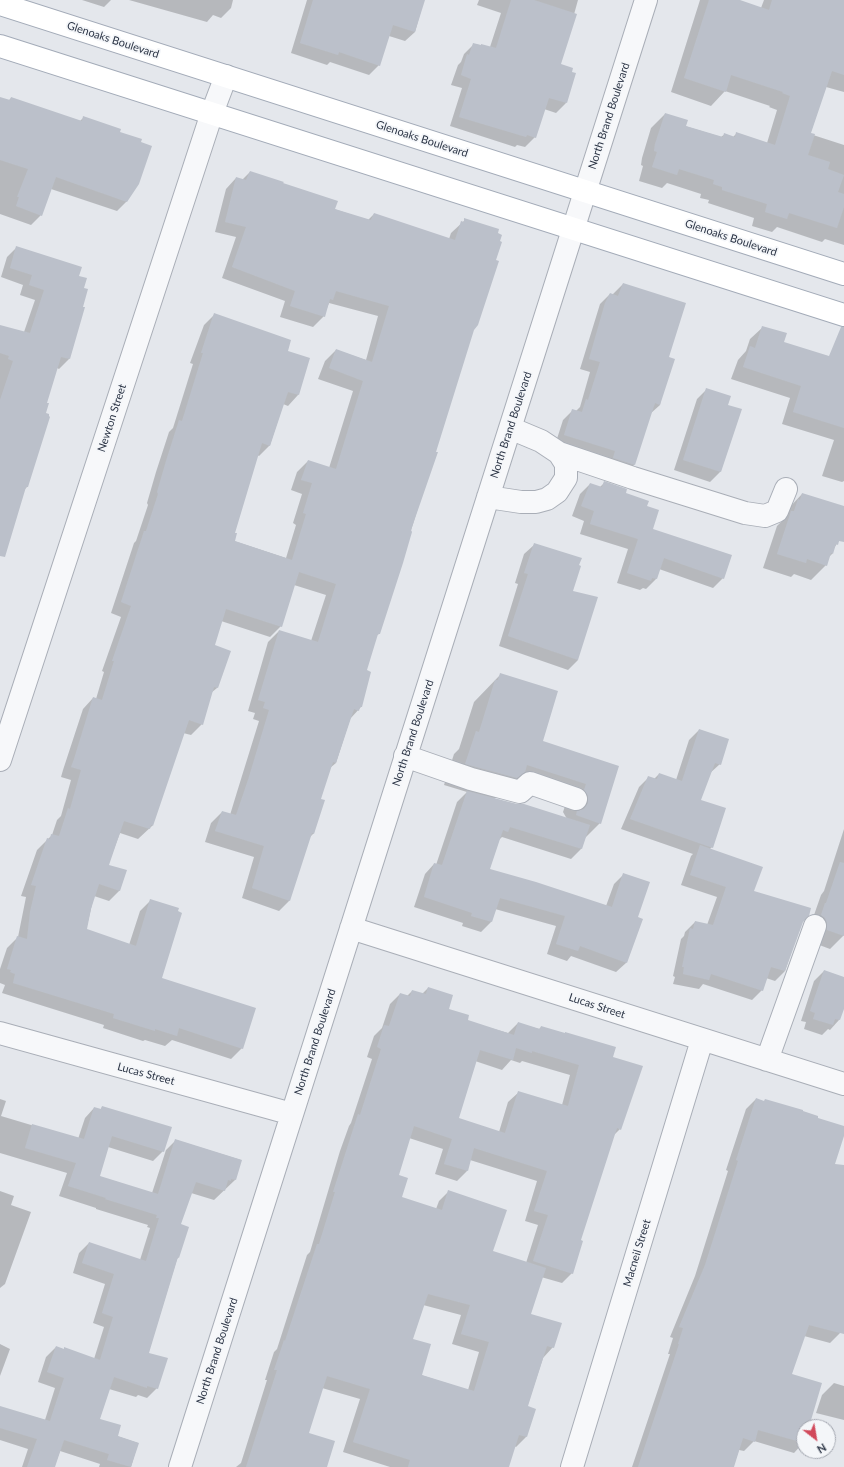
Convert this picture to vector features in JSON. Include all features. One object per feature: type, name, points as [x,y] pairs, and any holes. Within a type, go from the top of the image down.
[{"type":"main road","name":"Glenoaks Boulevard","points":[[0,4],[844,274]]},
{"type":"main road","points":[[0,46],[844,315]]},
{"type":"street","name":"North Brand Boulevard","points":[[180,1467],[646,0]]},
{"type":"street","name":"Newton Street","points":[[0,760],[212,113],[226,76]]},
{"type":"street","points":[[510,428],[541,441],[560,453],[744,513],[766,516],[777,511],[786,489]]},
{"type":"street","points":[[488,497],[520,502],[536,502],[557,492],[566,478],[566,464],[560,453]]},
{"type":"street","points":[[405,756],[471,779],[520,792],[530,783],[576,799]]},
{"type":"street","points":[[767,1060],[815,926]]},
{"type":"street","name":"Lucas Street","points":[[351,928],[844,1084]]},
{"type":"street","name":"Lucas Street","points":[[0,1033],[292,1114]]},
{"type":"street","name":"Macneil Street","points":[[572,1467],[702,1040]]},
{"type":"building","points":[[313,0],[425,0],[415,32],[393,25],[380,66],[339,52],[338,55],[300,43]]},
{"type":"building","points":[[511,0],[534,0],[577,14],[561,64],[573,68],[572,72],[576,73],[567,103],[549,98],[536,138],[527,135],[526,137],[459,117],[471,79],[461,75],[467,54],[469,55],[473,43],[496,48]]},
{"type":"building","points":[[709,0],[740,0],[769,10],[772,0],[844,0],[844,75],[832,71],[811,133],[815,134],[808,155],[830,162],[828,169],[844,175],[838,192],[844,194],[844,207],[837,228],[789,213],[787,219],[765,212],[767,204],[722,190],[722,187],[713,184],[714,180],[679,169],[677,175],[652,167],[657,152],[654,151],[655,144],[665,113],[688,120],[686,126],[723,137],[724,133],[735,137],[736,132],[775,145],[790,96],[782,93],[783,92],[731,75],[726,92],[684,78]]},
{"type":"building","points":[[0,97],[10,100],[11,97],[82,121],[83,116],[121,129],[120,132],[142,139],[141,142],[152,146],[139,184],[127,202],[56,177],[42,216],[16,206],[19,197],[17,197],[28,169],[0,160]]},
{"type":"building","points":[[250,171],[338,201],[335,209],[371,220],[374,213],[455,240],[461,221],[464,222],[464,218],[499,229],[498,233],[502,235],[500,241],[502,242],[496,260],[499,261],[478,325],[474,330],[436,452],[438,452],[411,530],[412,532],[403,563],[367,670],[371,672],[362,707],[360,707],[359,711],[354,709],[336,763],[333,762],[321,799],[325,800],[314,834],[312,833],[290,901],[252,888],[264,846],[215,831],[222,811],[236,815],[248,780],[269,710],[263,708],[265,702],[258,700],[279,630],[318,642],[336,584],[299,572],[282,627],[226,609],[215,645],[231,651],[218,688],[214,687],[203,725],[189,720],[153,826],[151,825],[150,829],[124,821],[109,865],[127,870],[120,891],[99,884],[91,909],[87,929],[136,946],[150,899],[179,908],[178,911],[182,913],[162,978],[256,1008],[243,1049],[179,1028],[177,1036],[113,1018],[114,1014],[13,983],[15,974],[10,972],[11,970],[7,969],[17,936],[27,939],[30,912],[36,886],[31,885],[47,838],[50,839],[51,834],[59,836],[68,808],[70,809],[81,770],[71,767],[93,697],[102,700],[114,661],[112,661],[131,606],[121,602],[144,531],[146,531],[158,494],[157,492],[179,420],[182,421],[214,313],[291,340],[288,351],[310,358],[299,395],[288,392],[270,446],[262,443],[235,533],[237,533],[235,541],[292,560],[306,514],[303,513],[312,483],[301,480],[308,460],[336,469],[363,381],[329,368],[336,349],[372,362],[389,306],[336,291],[333,300],[330,299],[325,317],[290,306],[295,291],[232,267],[246,227],[225,222],[236,177],[246,180]]},
{"type":"building","points":[[16,246],[82,267],[79,276],[87,278],[84,288],[88,289],[83,307],[85,307],[70,359],[61,357],[47,403],[49,403],[46,413],[49,414],[50,417],[28,487],[26,487],[5,557],[0,556],[0,400],[13,361],[8,359],[9,356],[0,353],[0,325],[30,333],[44,290],[29,285],[32,275],[10,268]]},
{"type":"building","points":[[623,283],[686,303],[669,357],[675,359],[660,405],[655,403],[635,465],[613,458],[615,451],[564,435],[572,409],[582,412],[586,399],[588,400],[600,362],[589,359],[605,303],[610,293],[618,296]]},
{"type":"building","points":[[762,326],[787,333],[784,342],[829,356],[841,327],[844,327],[844,428],[793,412],[801,386],[743,367],[750,346],[755,348]]},
{"type":"building","points":[[706,388],[731,396],[728,405],[742,409],[721,472],[683,460]]},
{"type":"building","points":[[604,481],[627,489],[626,493],[649,501],[647,506],[659,510],[653,529],[732,555],[724,579],[664,558],[657,579],[652,578],[651,581],[627,573],[638,539],[590,524],[594,511],[581,506],[590,483],[602,487]]},
{"type":"building","points":[[802,493],[844,506],[844,542],[839,541],[838,545],[836,544],[833,554],[831,553],[827,566],[807,559],[806,563],[777,554],[791,511],[794,511],[798,499],[800,500]]},
{"type":"building","points":[[534,543],[582,558],[573,591],[598,597],[578,660],[508,636],[528,574],[524,573]]},
{"type":"building","points":[[500,673],[558,691],[543,741],[619,766],[601,824],[576,815],[577,811],[584,809],[588,803],[588,796],[584,790],[586,784],[527,765],[525,772],[517,778],[465,764],[476,731],[479,732],[495,680],[498,680]]},
{"type":"building","points":[[699,729],[729,739],[721,765],[715,763],[701,800],[726,808],[713,848],[630,819],[648,776],[657,779],[659,773],[682,781]]},
{"type":"building","points":[[467,791],[517,804],[524,804],[590,825],[582,849],[510,827],[508,832],[503,830],[490,869],[536,882],[612,907],[623,873],[650,882],[638,917],[643,919],[627,963],[580,946],[578,951],[556,944],[565,916],[500,898],[492,922],[471,916],[472,913],[424,897],[434,863],[442,865]]},
{"type":"building","points":[[700,845],[763,867],[754,891],[811,908],[809,916],[803,922],[785,971],[771,967],[763,991],[711,974],[709,980],[683,974],[684,967],[682,967],[690,928],[693,929],[695,921],[713,925],[726,887],[690,875]]},
{"type":"building","points":[[840,862],[844,863],[844,936],[827,930],[825,918],[821,915]]},
{"type":"building","points":[[824,970],[844,977],[844,1009],[840,1020],[835,1019],[833,1025],[813,1019],[815,1013],[810,1011]]},
{"type":"building","points":[[428,987],[453,995],[449,1009],[469,1015],[468,1020],[514,1035],[518,1022],[540,1029],[541,1026],[565,1032],[616,1047],[613,1057],[643,1066],[621,1130],[617,1128],[581,1240],[583,1241],[573,1274],[533,1261],[548,1215],[534,1211],[547,1171],[474,1148],[468,1171],[444,1164],[452,1139],[414,1126],[399,1175],[408,1178],[402,1197],[442,1210],[448,1190],[507,1210],[493,1251],[546,1268],[531,1314],[562,1323],[554,1348],[547,1346],[528,1406],[536,1409],[527,1437],[519,1435],[509,1467],[408,1467],[410,1460],[353,1442],[370,1389],[327,1376],[309,1433],[335,1441],[327,1467],[246,1467],[277,1370],[274,1370],[317,1244],[319,1244],[335,1192],[333,1192],[381,1049],[377,1047],[384,1025],[389,1026],[400,993],[410,996],[412,990],[426,994]],"holes":[[[516,1048],[532,1053],[532,1051],[579,1065],[568,1106],[518,1091],[505,1133],[459,1118],[480,1050],[513,1060]],[[428,1294],[470,1305],[461,1334],[489,1342],[474,1391],[422,1375],[431,1344],[413,1339]]]},
{"type":"building","points":[[756,1098],[764,1101],[765,1099],[803,1110],[818,1116],[818,1118],[844,1126],[844,1136],[835,1164],[844,1165],[844,1334],[809,1325],[792,1374],[822,1383],[811,1419],[796,1419],[796,1441],[758,1430],[755,1442],[743,1438],[734,1467],[638,1467],[679,1344],[683,1328],[679,1327],[705,1265],[738,1161],[736,1160]]},
{"type":"building","points":[[102,1106],[172,1127],[164,1152],[112,1136],[100,1176],[158,1194],[175,1139],[242,1160],[236,1180],[228,1180],[225,1191],[196,1182],[181,1224],[189,1227],[179,1258],[178,1257],[149,1353],[168,1358],[158,1389],[147,1386],[147,1388],[114,1377],[100,1419],[121,1425],[118,1436],[139,1443],[131,1467],[107,1460],[109,1454],[64,1440],[55,1467],[27,1467],[37,1439],[0,1428],[0,1406],[50,1421],[64,1378],[47,1372],[56,1346],[64,1349],[64,1347],[100,1360],[113,1317],[102,1313],[114,1274],[82,1263],[89,1242],[146,1261],[159,1218],[156,1218],[157,1215],[68,1186],[76,1163],[25,1148],[32,1124],[84,1139],[94,1107],[101,1109]]}]
